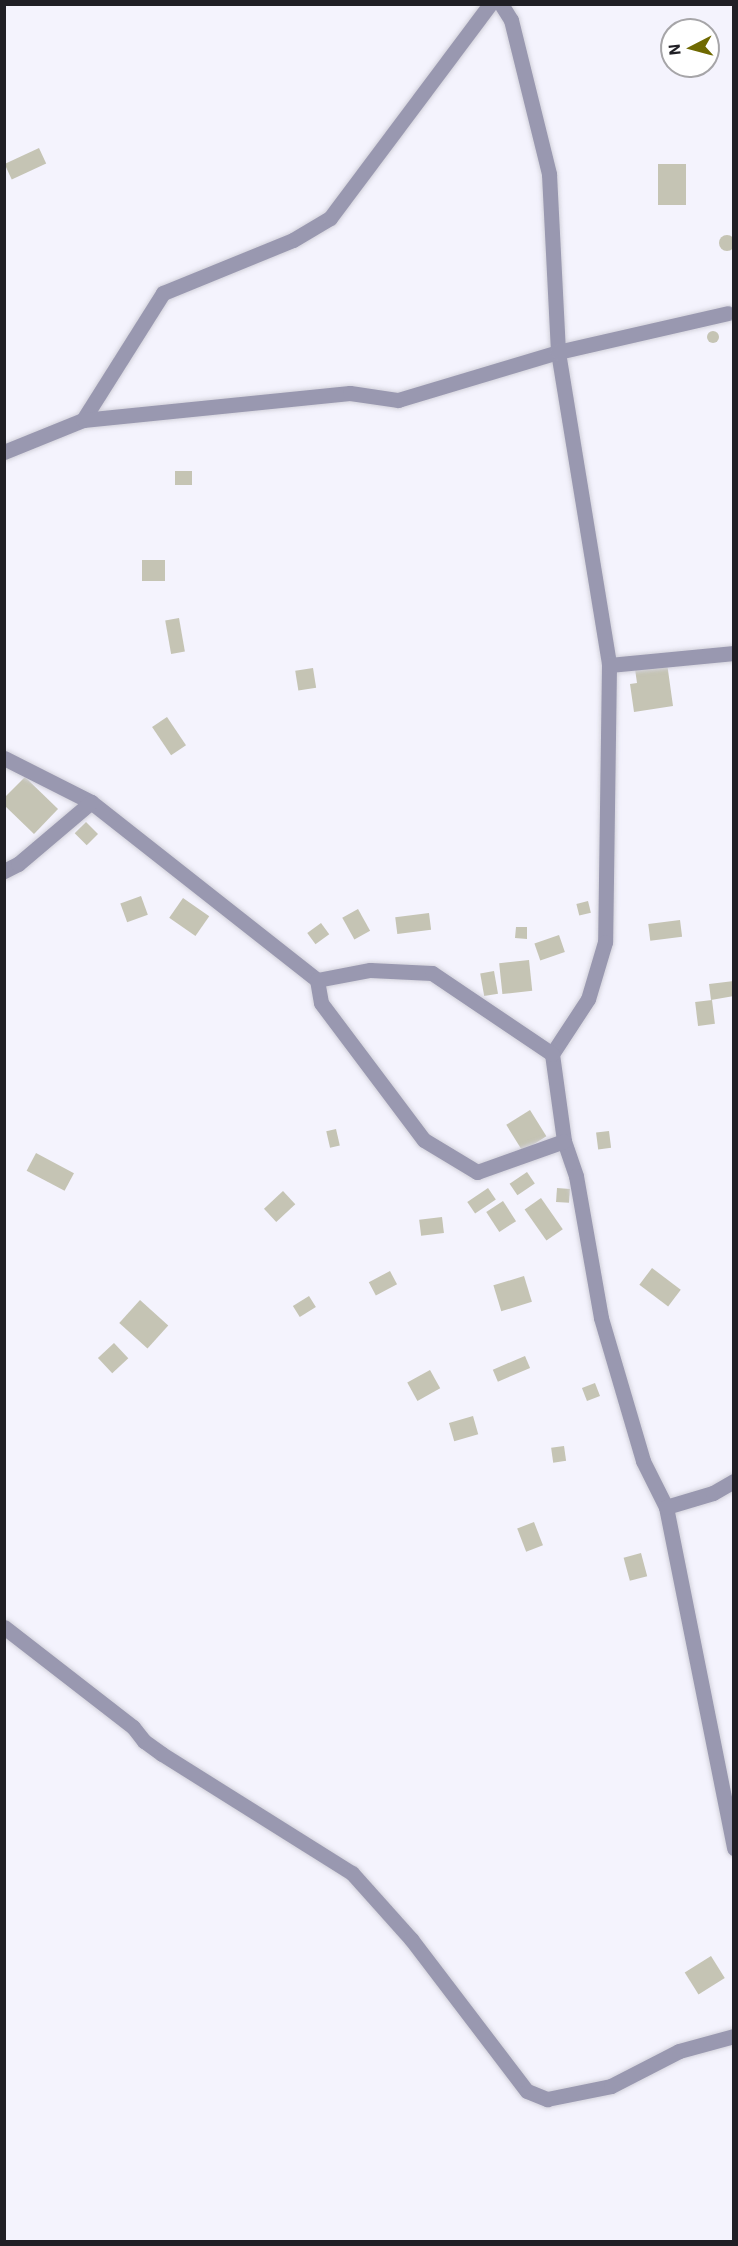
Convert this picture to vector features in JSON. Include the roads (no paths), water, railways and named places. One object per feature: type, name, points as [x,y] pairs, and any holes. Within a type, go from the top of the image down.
[{"type":"street","points":[[83,420],[163,293],[293,240],[330,218],[490,4]]},
{"type":"street","points":[[501,4],[511,20],[549,174],[558,352],[609,665],[605,942],[588,999],[552,1054],[564,1141],[576,1176],[601,1318],[643,1461],[666,1507],[734,1848]]},
{"type":"street","points":[[4,452],[83,420],[350,393],[398,400],[558,352],[728,313]]},
{"type":"street","points":[[609,665],[734,653]]},
{"type":"street","points":[[4,759],[91,802],[317,980],[321,1003],[424,1140],[477,1172],[564,1141]]},
{"type":"street","points":[[4,871],[18,864],[91,802]]},
{"type":"street","points":[[317,980],[370,970],[432,973],[552,1054]]},
{"type":"street","points":[[666,1507],[713,1493],[734,1481]]},
{"type":"street","points":[[4,1627],[133,1727],[144,1741],[162,1754],[352,1873],[411,1939],[527,2091],[547,2099],[611,2086],[679,2051],[734,2036]]}]
